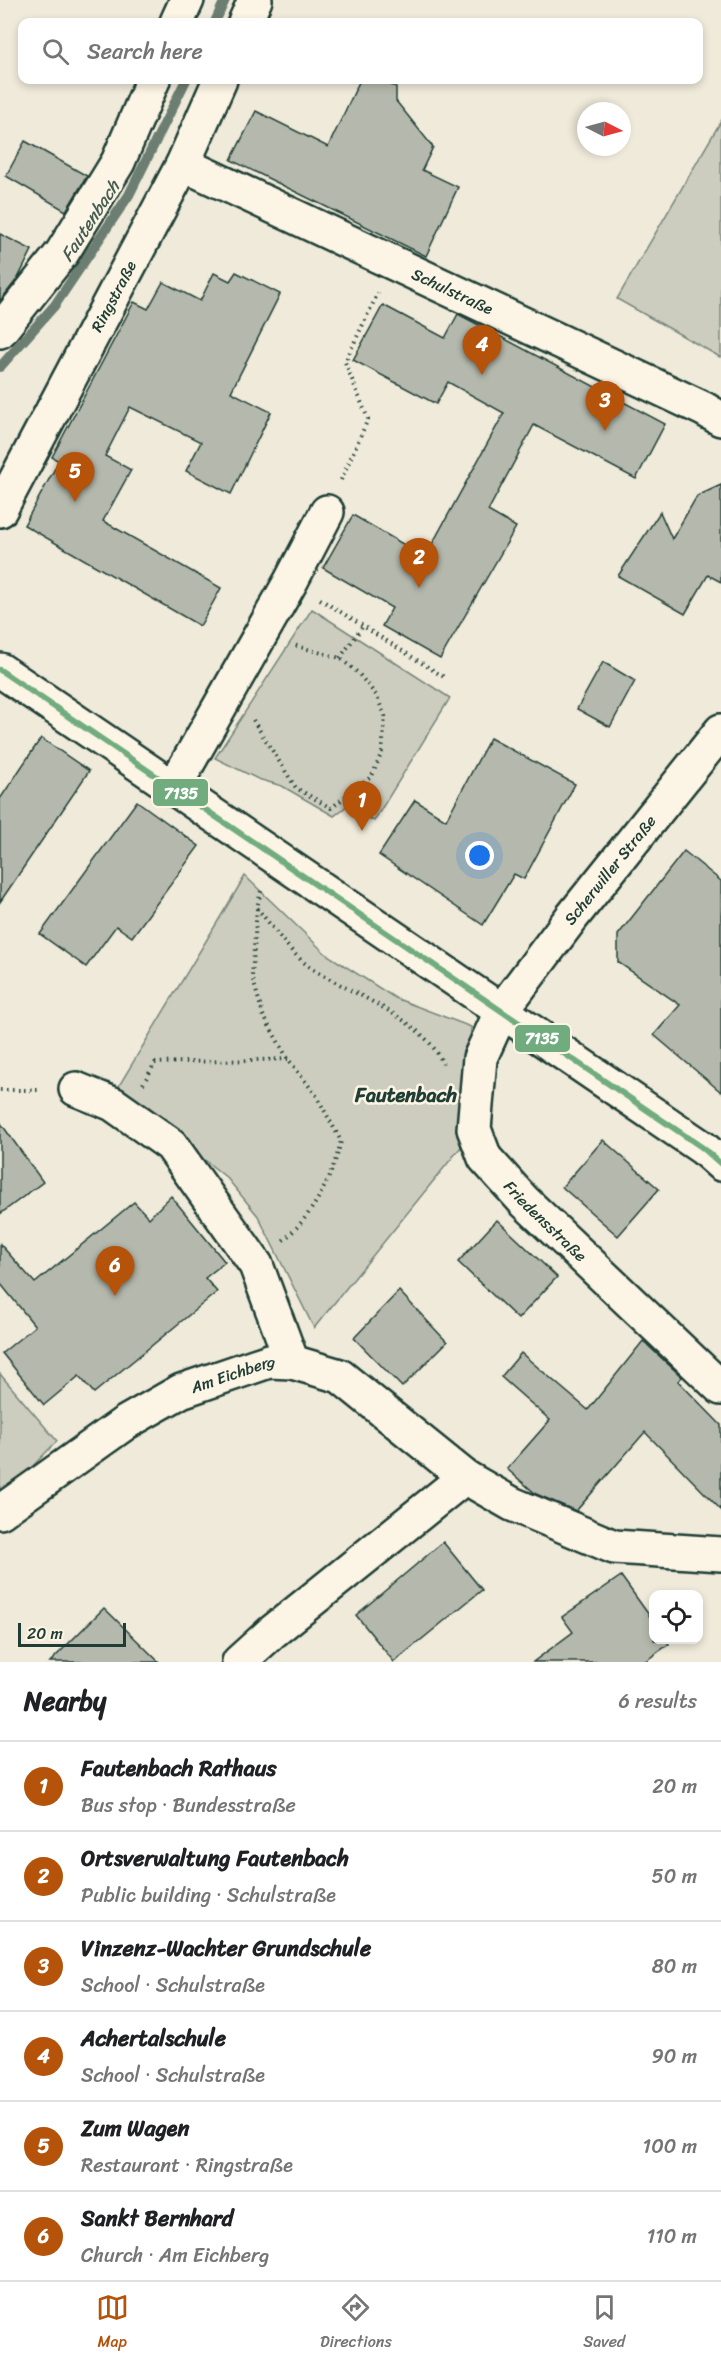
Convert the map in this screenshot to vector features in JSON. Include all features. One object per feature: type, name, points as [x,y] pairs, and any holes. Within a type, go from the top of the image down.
[{"type":"street","points":[[179,18],[187,0]]},
{"type":"street","points":[[247,18],[255,0]]},
{"type":"street","points":[[0,331],[62,253],[112,172],[151,84]]},
{"type":"street","name":"Ringstraße","points":[[0,510],[183,164],[218,84]]},
{"type":"street","name":"Schulstraße","points":[[183,164],[392,263],[716,406]]},
{"type":"street","points":[[173,789],[291,581],[327,512]]},
{"type":"street","points":[[0,670],[502,1010],[703,1148],[721,1164]]},
{"type":"street","name":"Scherwiller Straße","points":[[502,1010],[572,917],[721,731]]},
{"type":"street","name":"Friedensstraße","points":[[502,1010],[480,1058],[474,1129],[485,1158],[524,1201],[721,1388]]},
{"type":"street","points":[[76,1089],[113,1104],[171,1145],[256,1264],[292,1362]]},
{"type":"street","name":"Am Eichberg","points":[[0,1512],[125,1424],[181,1391],[269,1361],[292,1362],[340,1376],[465,1477],[512,1504],[614,1547],[721,1554]]},
{"type":"street","points":[[239,1662],[271,1633],[465,1477]]},
{"type":"path","points":[[327,512],[368,419],[345,362],[392,263]]},
{"type":"path","points":[[291,581],[444,677]]},
{"type":"path","points":[[340,658],[363,627]]},
{"type":"path","points":[[225,696],[253,720],[296,788],[331,808],[372,776],[382,752],[385,716],[376,695],[358,673],[340,658],[260,634]]},
{"type":"path","points":[[256,1264],[286,1238],[318,1198],[334,1170],[341,1141],[316,1095],[288,1059],[263,1015],[252,976],[257,908],[305,963],[407,1024],[433,1044],[446,1073]]},
{"type":"path","points":[[146,1094],[142,1085],[155,1063],[288,1059]]},
{"type":"path","points":[[0,1090],[76,1089]]},
{"type":"shaded area","points":[[721,121],[721,356],[720,357],[617,299]]},
{"type":"shaded area","points":[[312,609],[450,698],[374,821],[347,806],[334,816],[282,786],[258,779],[215,758]]},
{"type":"shaded area","points":[[245,876],[326,954],[395,998],[471,1027],[465,1142],[314,1328],[258,1216],[227,1178],[117,1089]]},
{"type":"shaded area","points":[[0,1374],[57,1441],[0,1500]]},
{"type":"building","points":[[358,84],[389,84],[396,87],[396,101],[433,147],[422,170],[458,187],[426,256],[231,160],[256,111],[328,147]]},
{"type":"building","points":[[25,141],[87,176],[66,211],[6,176]]},
{"type":"building","points":[[0,234],[32,250],[18,278],[0,301]]},
{"type":"building","points":[[236,272],[280,294],[231,392],[271,412],[231,494],[186,471],[201,442],[130,407],[105,456],[131,470],[103,521],[221,588],[200,626],[24,525],[59,461],[52,457],[134,302],[148,309],[163,282],[200,301],[214,273],[230,281]]},
{"type":"building","points":[[383,305],[445,338],[458,314],[665,424],[636,479],[534,425],[488,511],[516,527],[440,659],[382,626],[392,608],[323,568],[353,515],[425,557],[504,413],[448,382],[436,404],[353,360]]},
{"type":"building","points":[[721,485],[721,582],[708,575],[685,614],[618,576],[660,512],[672,539],[697,496]]},
{"type":"building","points":[[603,662],[635,681],[610,727],[577,709]]},
{"type":"building","points":[[41,738],[89,771],[0,902],[0,799]]},
{"type":"building","points":[[490,738],[575,784],[524,879],[514,874],[483,925],[379,855],[415,800],[446,820]]},
{"type":"building","points":[[137,801],[199,846],[132,937],[116,926],[86,967],[40,934]]},
{"type":"building","points":[[684,851],[721,881],[721,1092],[654,1035],[680,1005],[618,962],[618,935]]},
{"type":"building","points":[[0,1122],[43,1182],[0,1214]]},
{"type":"building","points":[[603,1140],[659,1189],[618,1236],[562,1187]]},
{"type":"building","points":[[171,1196],[225,1262],[205,1278],[217,1292],[94,1393],[79,1376],[44,1405],[2,1353],[35,1326],[0,1283],[0,1244],[35,1283],[134,1202],[149,1218]]},
{"type":"building","points":[[497,1220],[557,1277],[518,1319],[458,1262]]},
{"type":"building","points":[[399,1291],[447,1342],[402,1387],[354,1338]]},
{"type":"building","points":[[643,1341],[682,1377],[678,1381],[721,1425],[721,1510],[645,1432],[576,1511],[536,1494],[507,1469],[550,1420],[501,1377],[521,1353],[588,1410]]},
{"type":"building","points":[[443,1542],[482,1590],[394,1662],[356,1615]]},
{"type":"building","points":[[621,1576],[649,1615],[649,1644],[669,1644],[644,1662],[533,1662],[573,1632],[562,1617]]},
{"type":"building","points":[[104,1608],[159,1662],[50,1662]]},
{"type":"waterway","name":"Fautenbach","points":[[217,18],[225,0]]},
{"type":"waterway","name":"Fautenbach","points":[[0,367],[55,305],[129,195],[184,84]]},
{"type":"transit line","name":"7135","points":[[0,670],[703,1148],[721,1164]]},
{"type":"place","name":"Achertalschule","points":[[482,375]]},
{"type":"place","name":"Vinzenz-Wachter Grundschule","points":[[605,431]]},
{"type":"place","name":"Zum Wagen","points":[[75,502]]},
{"type":"place","name":"Ortsverwaltung Fautenbach","points":[[419,588]]},
{"type":"place","name":"Fautenbach Rathaus","points":[[362,831]]},
{"type":"place","name":"Sankt Bernhard","points":[[115,1296]]},
{"type":"district","name":"Fautenbach","points":[[406,1095]]}]
